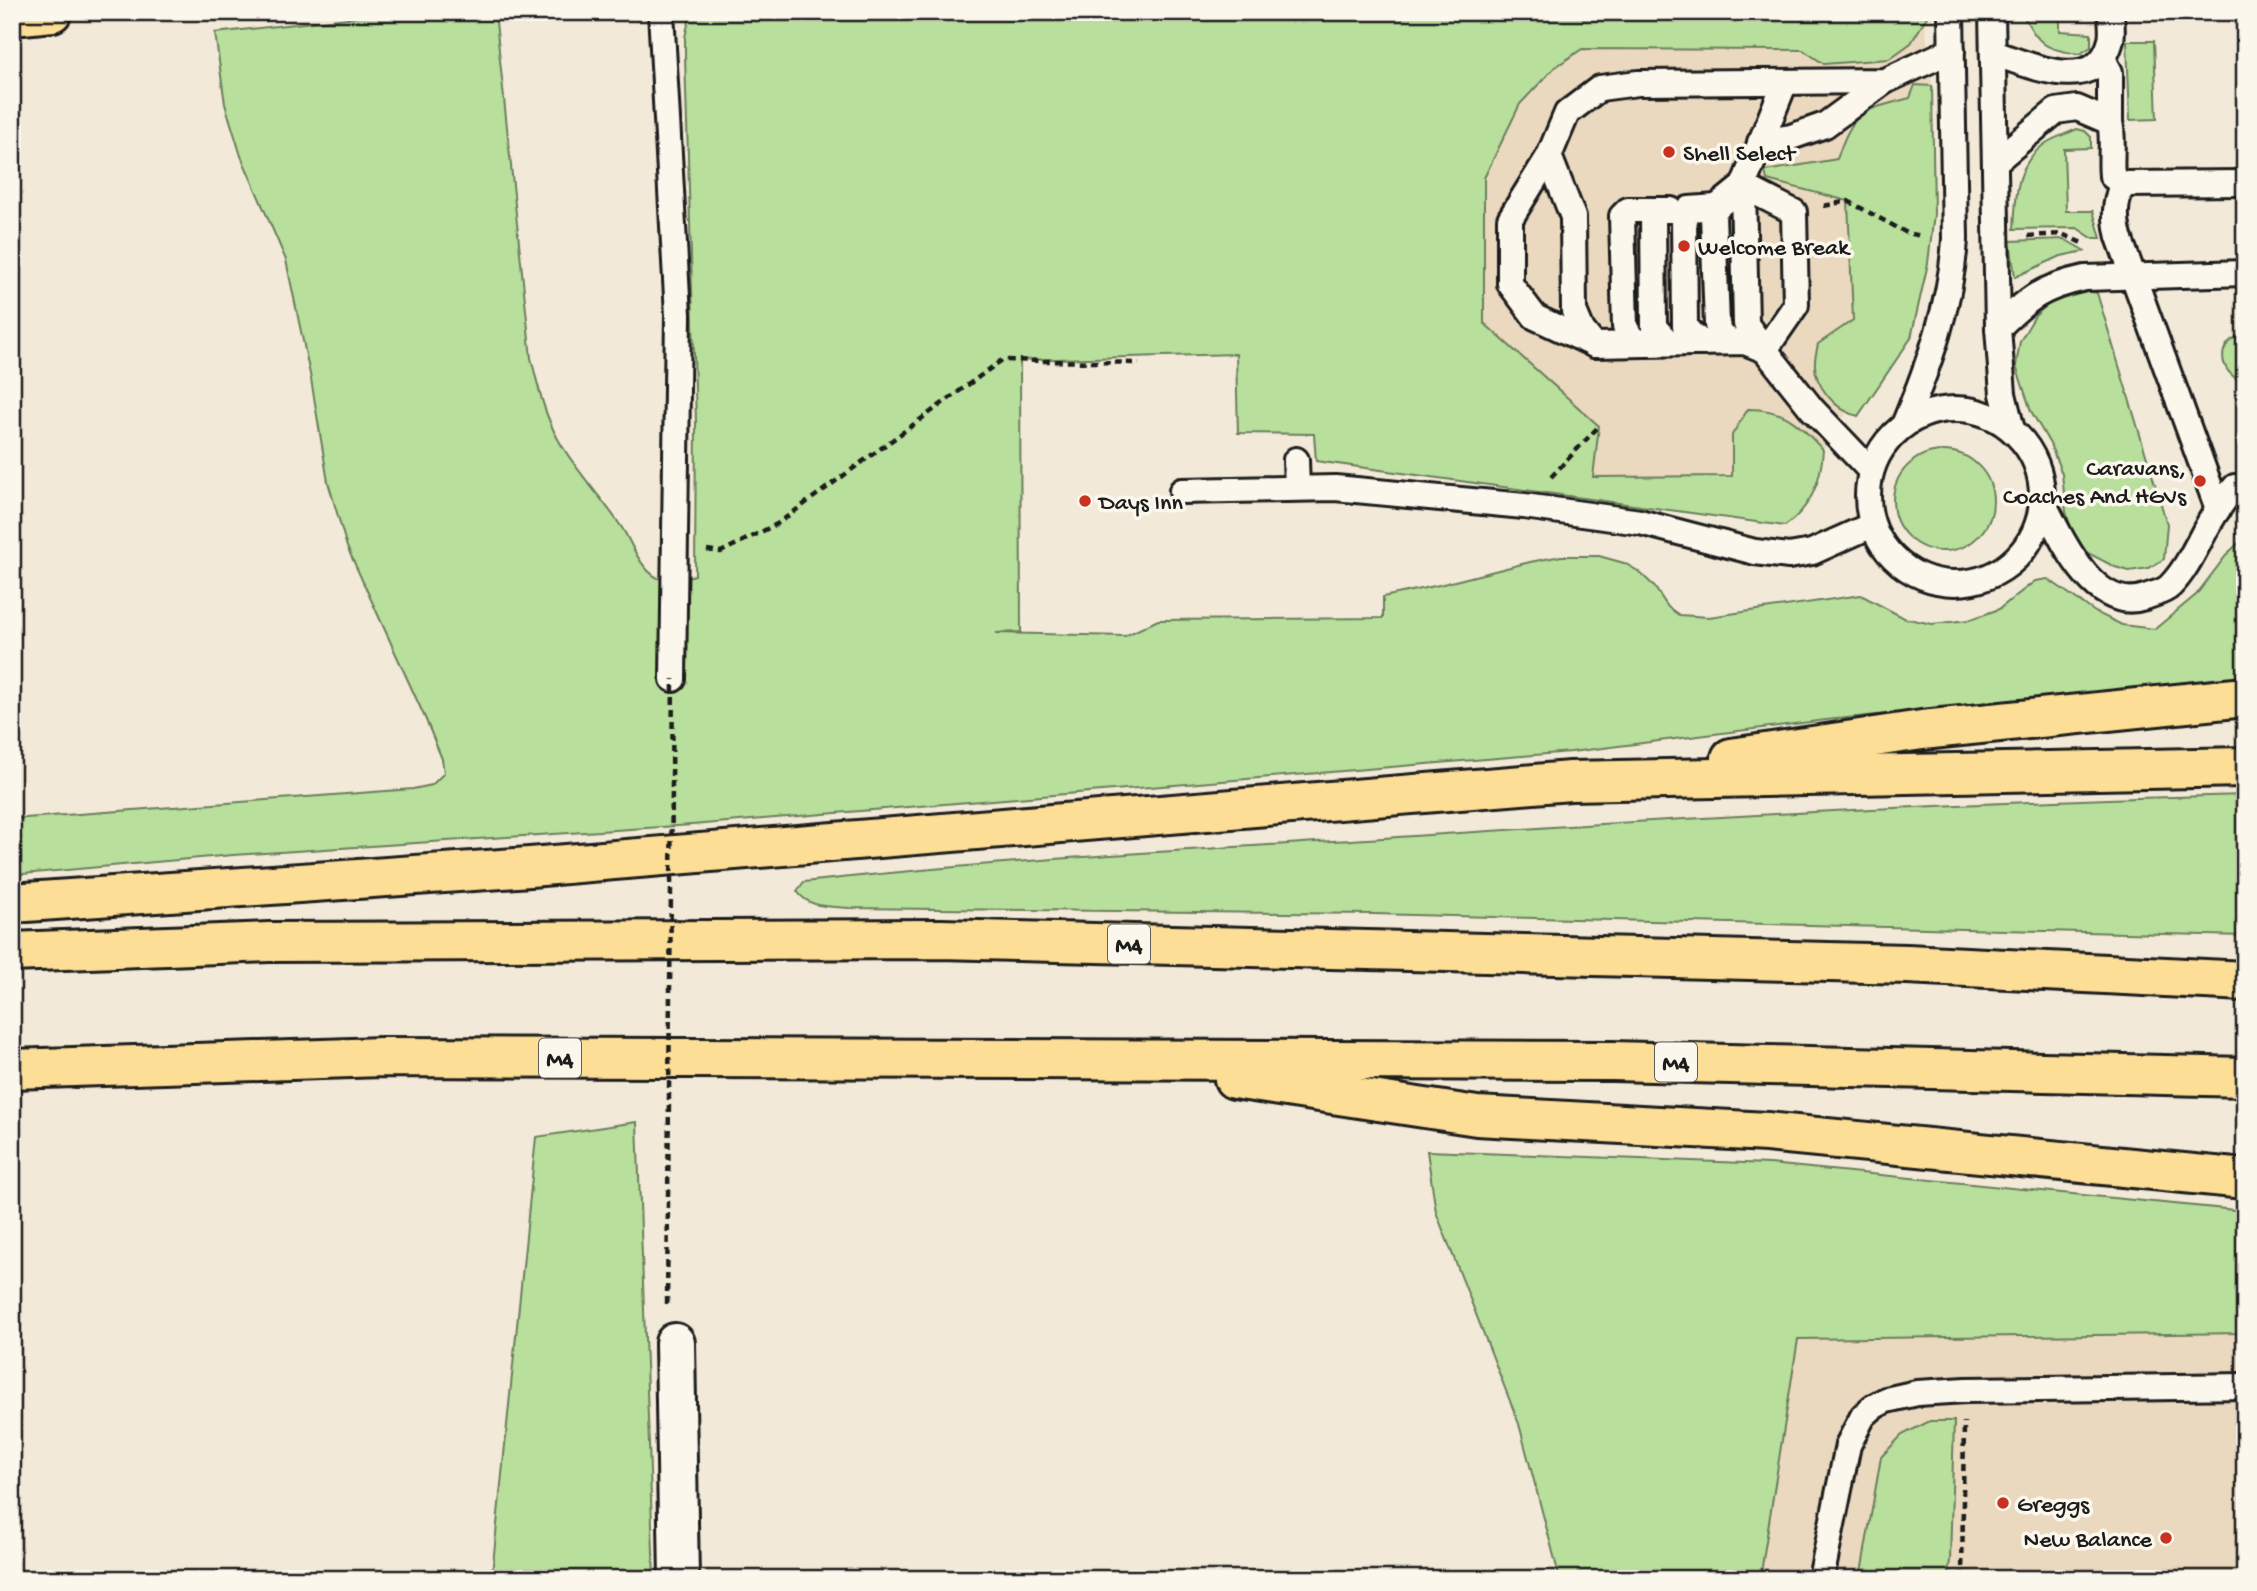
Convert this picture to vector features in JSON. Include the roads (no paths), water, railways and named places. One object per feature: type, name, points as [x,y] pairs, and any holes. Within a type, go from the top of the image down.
[{"type":"main road","points":[[12,16],[52,12]]},
{"type":"main road","points":[[12,903],[544,866],[1570,781],[1922,730],[2245,697]]},
{"type":"main road","points":[[1570,781],[2245,767]]},
{"type":"main road","name":"M4","points":[[12,952],[269,942],[941,939],[1893,964],[2245,981]]},
{"type":"main road","name":"M4","points":[[12,1069],[383,1057],[1612,1061],[2245,1077]]},
{"type":"main road","points":[[1107,1060],[1477,1116],[1767,1132],[2245,1179]]},
{"type":"street","points":[[675,1343],[679,1579]]},
{"type":"lane","points":[[661,12],[678,315],[673,679]]},
{"type":"lane","points":[[1904,425],[1940,331],[1953,270],[1955,239],[1951,12]]},
{"type":"lane","points":[[1992,12],[1998,328],[2003,394],[2012,430]]},
{"type":"lane","points":[[1993,53],[2054,73],[2090,71],[2103,60],[2111,39],[2111,12]]},
{"type":"lane","points":[[1760,142],[1791,137],[1825,125],[1885,81],[1952,50]]},
{"type":"lane","points":[[2103,60],[2110,72],[2110,122],[2113,136],[2109,155],[2112,176],[2122,184],[2245,183]]},
{"type":"lane","points":[[1765,349],[1745,342],[1595,345],[1535,317],[1510,284],[1510,219],[1549,156],[1567,113],[1600,88],[1638,83],[1885,81]]},
{"type":"lane","points":[[1785,82],[1743,186],[1746,324],[1812,409],[1871,471]]},
{"type":"lane","points":[[1995,162],[2056,111],[2077,108],[2110,122]]},
{"type":"lane","points":[[1549,156],[1573,217],[1574,311],[1582,330],[1595,345]]},
{"type":"lane","points":[[2122,184],[2115,205],[2115,219],[2218,509]]},
{"type":"lane","points":[[1732,342],[1721,335],[1717,325],[1713,215],[1717,207],[1743,186]]},
{"type":"lane","points":[[1743,186],[1794,212],[1796,305],[1765,349]]},
{"type":"lane","points":[[1641,344],[1631,337],[1625,327],[1622,216],[1628,210],[1717,207]]},
{"type":"lane","points":[[1689,209],[1684,215],[1685,327],[1703,343]]},
{"type":"lane","points":[[1660,210],[1653,215],[1654,327],[1669,344]]},
{"type":"lane","points":[[1998,328],[2023,303],[2060,284],[2085,278],[2245,273]]},
{"type":"lane","points":[[2043,504],[2033,540],[2007,568],[1974,583],[1938,583],[1909,572],[1894,560],[1872,526],[1867,495],[1871,471],[1880,450],[1904,425],[1931,411],[1949,409],[1981,412],[2003,421],[2025,442],[2038,464],[2043,504],[2064,546],[2084,573],[2108,595],[2132,601],[2168,589],[2184,568],[2218,509],[2235,487],[2245,487]]},
{"type":"lane","points":[[1296,460],[1297,488]]},
{"type":"lane","points":[[1182,491],[1335,488],[1524,506],[1640,522],[1755,552],[1789,556],[1812,552],[1872,526]]},
{"type":"lane","points":[[1821,1579],[1847,1446],[1863,1416],[1873,1406],[1899,1396],[1966,1390],[2245,1387]]},
{"type":"place","name":"Shell Select","points":[[1669,152]]},
{"type":"place","name":"Welcome Break","points":[[1684,246]]},
{"type":"place","name":"Caravans, Coaches And HGVs","points":[[2200,481]]},
{"type":"place","name":"Days Inn","points":[[1085,501]]},
{"type":"place","name":"Greggs","points":[[2003,1503]]},
{"type":"place","name":"New Balance","points":[[2166,1538]]}]
